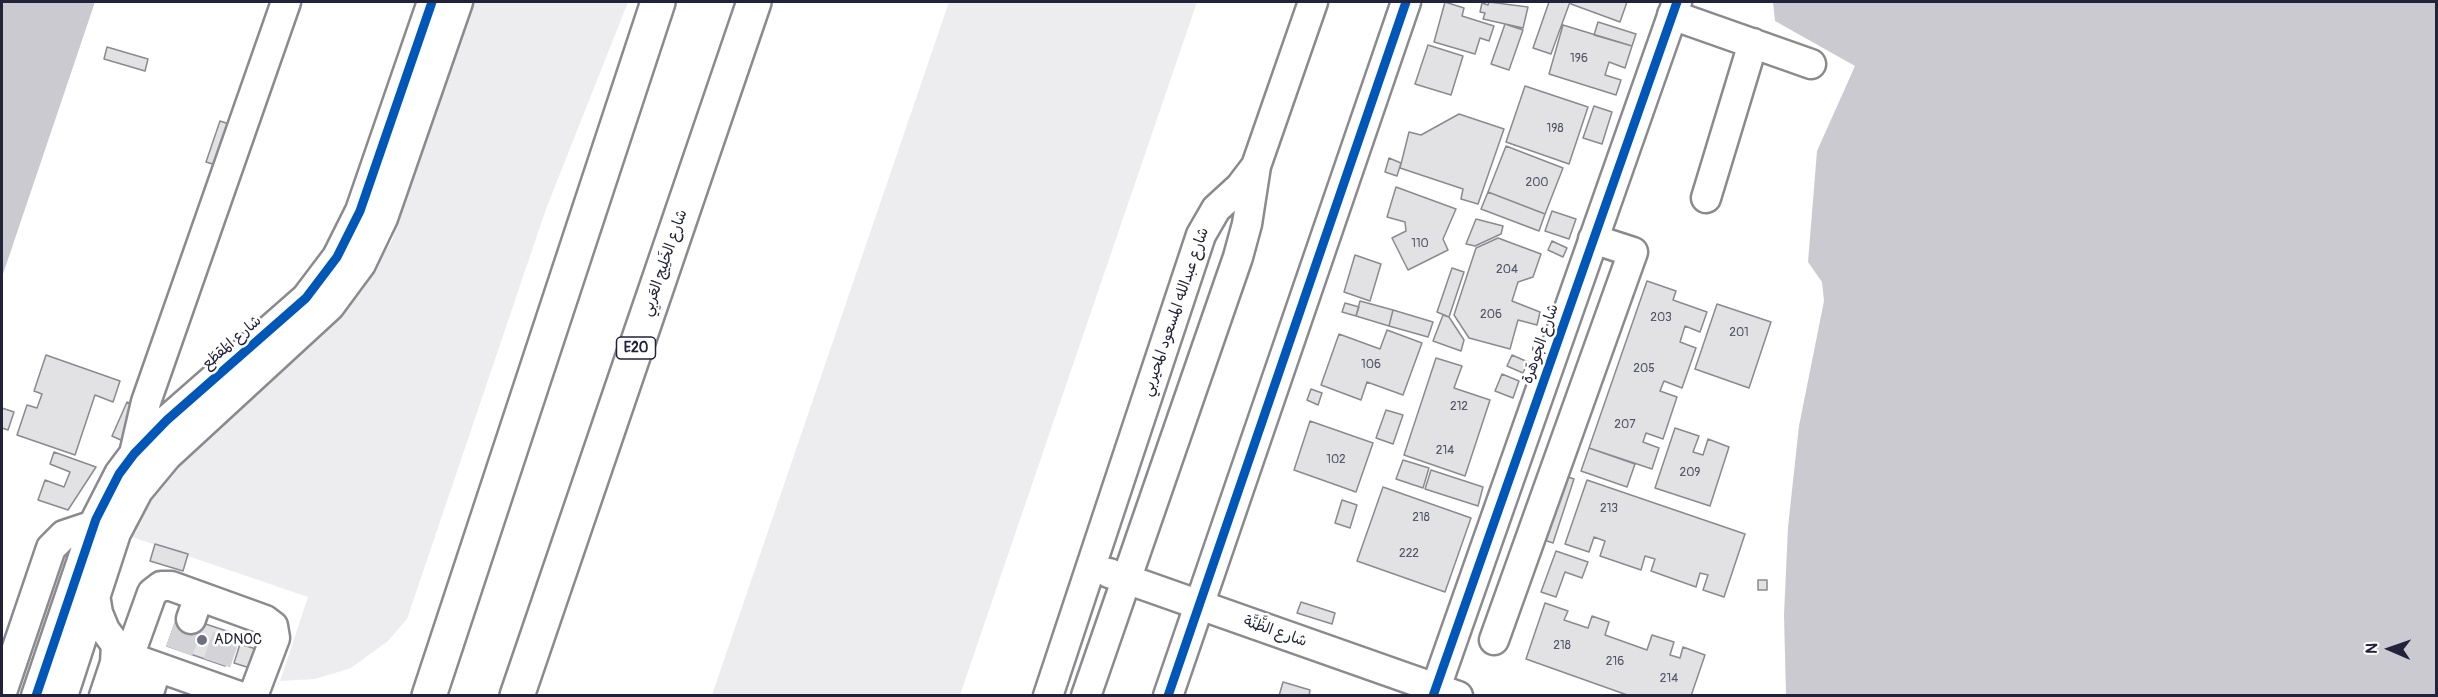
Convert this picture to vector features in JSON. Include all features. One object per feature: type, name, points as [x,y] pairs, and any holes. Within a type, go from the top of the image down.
[{"type":"highway","points":[[429,696],[658,2]]},
{"type":"highway","name":"شارع الخَلِيج العَربِي","points":[[517,696],[754,2]]},
{"type":"street","points":[[134,454],[146,402],[286,2]]},
{"type":"street","name":"شارع المَقطَع","points":[[36,696],[94,525],[106,496],[134,454],[167,420],[306,298],[337,257],[360,211],[432,2]]},
{"type":"street","points":[[63,696],[116,532],[126,511],[152,473],[330,306],[361,264],[383,218],[458,2]]},
{"type":"street","points":[[1086,696],[1233,271],[1247,224],[1256,166],[1313,2]]},
{"type":"street","points":[[1168,696],[1406,2]]},
{"type":"street","points":[[1674,8],[1753,43],[1811,64]]},
{"type":"street","name":"شارع الجَوهَرة","points":[[1442,693],[1522,443],[1674,8]]},
{"type":"street","points":[[1706,198],[1753,43]]},
{"type":"street","name":"شارع عبدالله المسعود المحيربي","points":[[1048,696],[1196,248],[1210,217],[1240,187],[1256,166]]},
{"type":"street","points":[[1196,248],[1213,233],[1226,235],[1232,246],[1233,271]]},
{"type":"street","points":[[1494,640],[1634,252],[1593,239]]},
{"type":"street","points":[[1522,443],[1560,457]]},
{"type":"street","points":[[2,692],[51,548],[64,535],[94,525]]},
{"type":"street","name":"شارع الظَّنَّة","points":[[1092,568],[1442,693]]},
{"type":"street","points":[[148,696],[152,593],[156,588],[166,585],[195,608],[231,620],[270,622],[275,638],[253,696]]},
{"type":"street","points":[[95,595],[102,622],[148,659]]},
{"type":"street","points":[[126,696],[148,659]]},
{"type":"street","points":[[104,696],[115,663],[148,659],[212,674],[239,696]]},
{"type":"shaded area","points":[[2,2],[95,2],[2,277]]},
{"type":"shaded area","points":[[473,2],[628,2],[546,209],[407,619],[388,641],[351,668],[315,679],[280,681],[308,597],[132,537],[150,500],[189,453],[335,321],[364,288],[392,240]]},
{"type":"shaded area","points":[[949,2],[1197,2],[960,695],[712,695]]},
{"type":"shaded area","points":[[1773,2],[2436,2],[2436,695],[1786,695],[1784,615],[1788,527],[1799,426],[1824,301],[1822,282],[1808,262],[1817,151],[1855,66],[1775,21]]},
{"type":"building","points":[[1445,2],[1464,8],[1462,16],[1494,26],[1489,41],[1480,38],[1475,54],[1434,42]]},
{"type":"building","points":[[1489,2],[1528,7],[1523,28],[1483,19],[1485,13],[1480,12],[1482,3],[1488,5]]},
{"type":"building","points":[[1549,2],[1570,2],[1551,54],[1533,48]]},
{"type":"building","points":[[1572,2],[1627,2],[1620,22],[1571,4]]},
{"type":"building","points":[[1598,22],[1636,34],[1632,46],[1594,35]]},
{"type":"building","points":[[1505,24],[1523,30],[1509,70],[1491,64]]},
{"type":"building","points":[[1563,25],[1632,46],[1625,68],[1609,62],[1605,75],[1621,80],[1616,95],[1549,74]]},
{"type":"building","points":[[1428,45],[1463,56],[1451,95],[1415,84]]},
{"type":"building","points":[[107,47],[148,59],[145,71],[104,59]]},
{"type":"building","points":[[1525,86],[1588,107],[1569,164],[1506,142]]},
{"type":"building","points":[[1594,106],[1612,112],[1602,144],[1583,138]]},
{"type":"building","points":[[1459,114],[1504,129],[1478,204],[1461,199],[1463,189],[1400,168],[1409,132],[1421,135]]},
{"type":"building","points":[[220,121],[232,125],[219,166],[206,162]]},
{"type":"building","points":[[1506,146],[1563,168],[1545,214],[1488,192]]},
{"type":"building","points":[[1389,158],[1401,163],[1397,176],[1385,172]]},
{"type":"building","points":[[1396,187],[1456,209],[1443,239],[1448,250],[1408,270],[1392,238],[1406,231],[1405,222],[1387,217]]},
{"type":"building","points":[[1488,192],[1545,214],[1539,231],[1481,209]]},
{"type":"building","points":[[1552,211],[1576,219],[1569,239],[1545,231]]},
{"type":"building","points":[[1476,219],[1503,226],[1501,234],[1475,246],[1466,244]]},
{"type":"building","points":[[1498,238],[1541,254],[1533,277],[1518,282],[1512,301],[1540,312],[1537,325],[1518,320],[1510,349],[1469,338],[1454,315],[1476,248]]},
{"type":"building","points":[[1552,241],[1567,248],[1563,257],[1548,250]]},
{"type":"building","points":[[1355,255],[1381,264],[1370,301],[1344,292]]},
{"type":"building","points":[[1452,268],[1464,272],[1449,317],[1437,312]]},
{"type":"building","points":[[1647,281],[1676,291],[1673,300],[1707,312],[1700,332],[1685,326],[1680,342],[1696,348],[1682,388],[1664,381],[1660,391],[1677,397],[1663,439],[1646,433],[1643,442],[1659,448],[1652,469],[1589,448]]},
{"type":"building","points":[[1360,301],[1393,310],[1389,326],[1356,316]]},
{"type":"building","points":[[1345,303],[1359,307],[1356,316],[1342,312]]},
{"type":"building","points":[[1717,304],[1771,322],[1749,388],[1695,369]]},
{"type":"building","points":[[1393,310],[1433,322],[1428,337],[1389,326]]},
{"type":"building","points":[[1443,315],[1449,317],[1464,340],[1461,351],[1433,341]]},
{"type":"building","points":[[1387,330],[1422,343],[1403,395],[1367,382],[1361,400],[1321,385],[1339,334],[1380,349]]},
{"type":"building","points":[[46,355],[120,381],[113,402],[95,395],[75,455],[17,435],[27,405],[37,408],[42,394],[34,391]]},
{"type":"building","points":[[1512,355],[1528,362],[1523,373],[1507,366]]},
{"type":"building","points":[[1436,358],[1462,366],[1454,388],[1490,400],[1465,476],[1404,455]]},
{"type":"building","points":[[1502,374],[1519,381],[1513,398],[1495,391]]},
{"type":"building","points":[[1311,389],[1322,393],[1318,405],[1307,400]]},
{"type":"building","points":[[127,402],[140,408],[125,442],[112,436]]},
{"type":"building","points":[[2,408],[14,412],[8,430],[2,428]]},
{"type":"building","points":[[1386,410],[1403,415],[1393,444],[1376,438]]},
{"type":"building","points":[[1310,421],[1373,443],[1356,492],[1294,470]]},
{"type":"building","points":[[1675,428],[1699,436],[1693,452],[1703,455],[1708,439],[1729,447],[1710,506],[1655,488]]},
{"type":"building","points":[[1589,448],[1635,464],[1627,487],[1581,471]]},
{"type":"building","points":[[54,452],[96,467],[68,510],[38,500],[45,480],[64,487],[70,472],[50,464]]},
{"type":"building","points":[[1403,460],[1429,468],[1423,488],[1396,479]]},
{"type":"building","points":[[1431,470],[1483,487],[1478,506],[1425,489]]},
{"type":"building","points":[[1556,473],[1574,479],[1553,543],[1535,537]]},
{"type":"building","points":[[1587,480],[1745,534],[1724,597],[1703,590],[1708,575],[1700,573],[1696,587],[1651,571],[1655,559],[1645,556],[1641,570],[1600,556],[1605,541],[1594,537],[1589,552],[1565,544]]},
{"type":"building","points":[[1383,487],[1471,518],[1445,592],[1357,561]]},
{"type":"building","points":[[1342,500],[1357,505],[1350,528],[1335,523]]},
{"type":"building","points":[[155,544],[188,554],[183,571],[150,561]]},
{"type":"building","points":[[1556,551],[1588,562],[1582,578],[1565,572],[1556,597],[1541,592]]},
{"type":"building","points":[[1758,580],[1767,580],[1767,590],[1758,590]]},
{"type":"building","points":[[1301,602],[1335,613],[1332,624],[1297,613]]},
{"type":"building","points":[[1545,603],[1568,611],[1564,620],[1588,628],[1592,616],[1609,622],[1605,635],[1647,650],[1652,635],[1674,642],[1670,655],[1680,658],[1683,647],[1705,655],[1691,696],[1630,696],[1526,659]]},
{"type":"building","name":"ADNOC","points":[[178,615],[236,634],[225,666],[167,646]]},
{"type":"building","points":[[240,644],[259,650],[253,669],[234,663]]},
{"type":"building","points":[[1283,682],[1310,690],[1309,696],[1279,696]]},
{"type":"tunnel","points":[[179,651],[191,619]]},
{"type":"tunnel","points":[[217,663],[228,631]]},
{"type":"cycle path","points":[[36,696],[96,519],[119,474],[134,454],[167,420],[306,298],[337,257],[360,211],[432,2]]},
{"type":"cycle path","points":[[1168,696],[1406,2]]},
{"type":"cycle path","points":[[1433,696],[1677,2]]},
{"type":"place","name":"ADNOC","points":[[202,640]]}]
